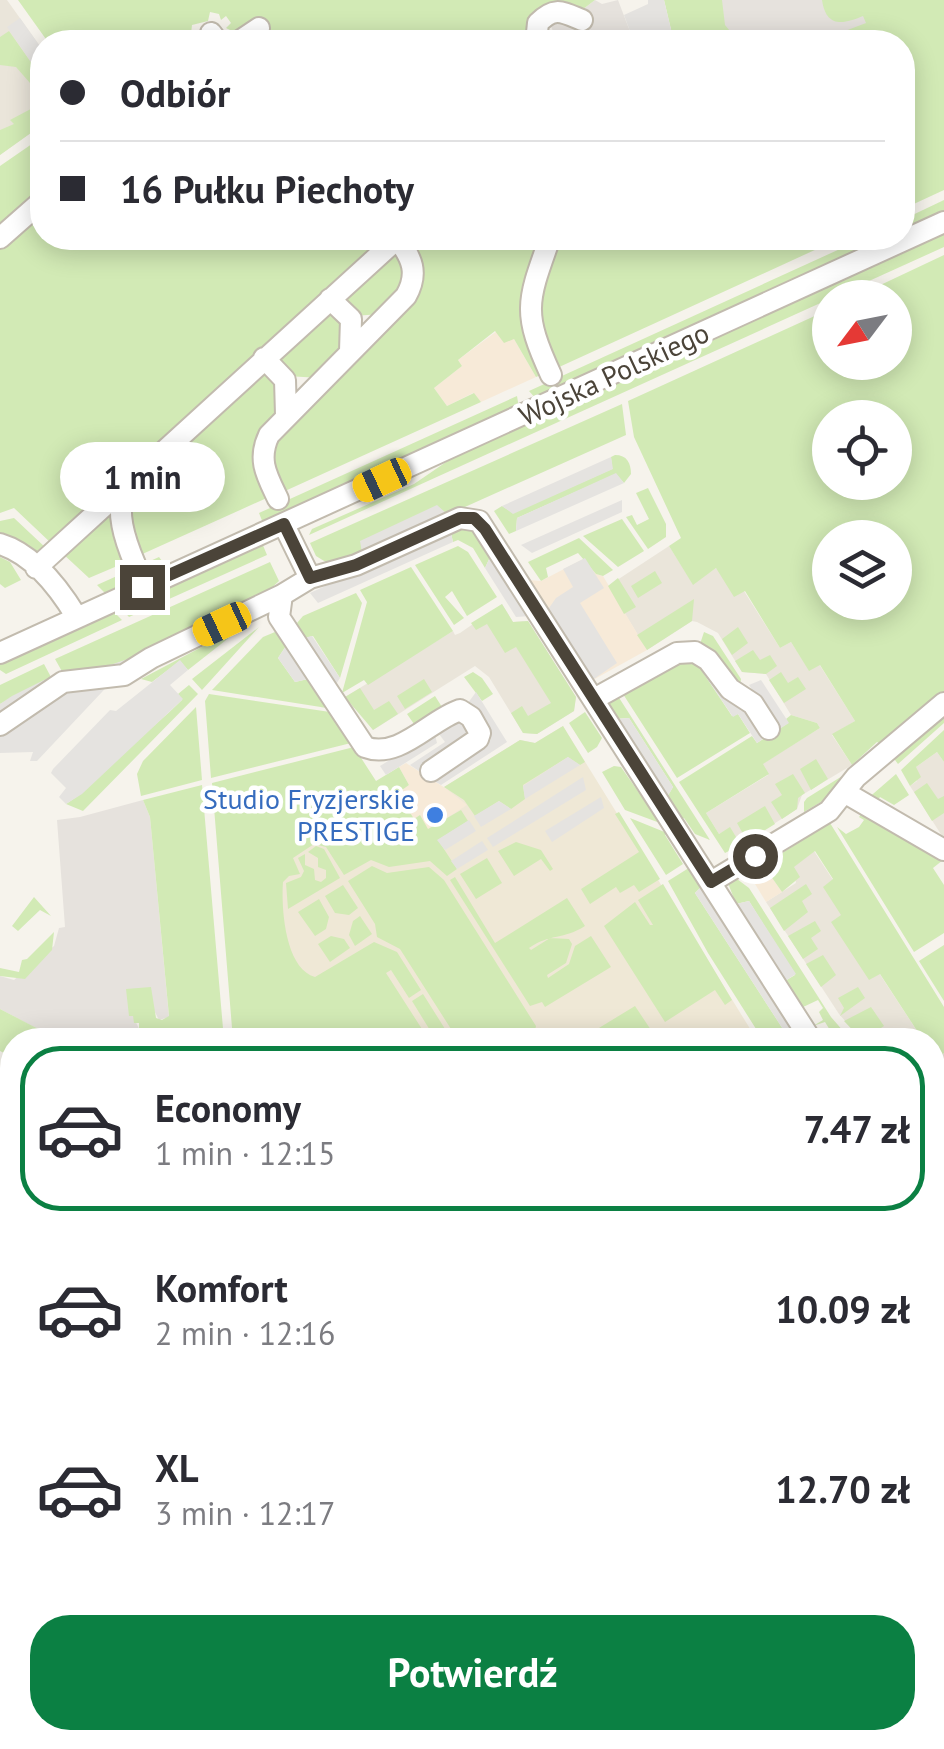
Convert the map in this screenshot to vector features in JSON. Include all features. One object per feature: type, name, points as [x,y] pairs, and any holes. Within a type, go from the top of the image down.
[{"type":"street","points":[[536,30],[548,14],[560,10],[582,20]]},
{"type":"street","points":[[0,238],[30,212]]},
{"type":"street","name":"Wojska Polskiego","points":[[915,235],[944,222]]},
{"type":"street","points":[[43,574],[124,485],[385,250]]},
{"type":"street","points":[[278,499],[262,456],[268,435],[406,296],[413,280],[412,259],[406,250]]},
{"type":"street","points":[[546,250],[528,307],[531,330],[551,376]]},
{"type":"street","name":"Wojska Polskiego","points":[[0,653],[883,250]]},
{"type":"street","points":[[330,299],[350,319],[350,352]]},
{"type":"street","points":[[350,319],[384,318]]},
{"type":"street","points":[[264,358],[285,380],[286,416]]},
{"type":"street","points":[[285,380],[322,381]]},
{"type":"street","points":[[124,485],[122,532],[135,564]]},
{"type":"street","points":[[0,725],[63,682],[124,675],[310,578],[356,565],[460,518],[474,518],[485,529],[803,1028]]},
{"type":"street","points":[[284,524],[310,578]]},
{"type":"street","points":[[0,544],[20,553],[43,574],[76,616]]},
{"type":"street","points":[[282,595],[278,610],[281,623],[365,747],[391,748],[455,711],[464,710],[470,717],[480,733],[478,739],[431,772]]},
{"type":"street","points":[[594,699],[677,652],[688,650],[708,660],[730,689],[748,699],[769,728]]},
{"type":"street","points":[[711,882],[821,816],[869,766],[944,703]]},
{"type":"street","points":[[844,792],[944,850]]},
{"type":"shaded area","points":[[0,0],[7,0],[30,32],[30,134],[0,155]]},
{"type":"shaded area","points":[[595,0],[602,4],[618,0],[629,30],[552,30],[549,21],[578,13]]},
{"type":"shaded area","points":[[648,0],[664,0],[671,30],[630,30],[624,15],[648,4]]},
{"type":"shaded area","points":[[677,0],[858,0],[869,30],[685,30]]},
{"type":"shaded area","points":[[20,18],[30,32],[30,61],[7,27]]},
{"type":"shaded area","points":[[497,331],[514,339],[536,377],[481,402],[473,393],[447,406],[434,388],[462,366],[458,360]]},
{"type":"shaded area","points":[[611,457],[613,469],[513,514],[502,506]]},
{"type":"shaded area","points":[[616,473],[624,483],[516,531],[517,518]]},
{"type":"shaded area","points":[[622,500],[622,512],[532,553],[521,545]]},
{"type":"shaded area","points":[[437,505],[447,514],[362,553],[360,541]]},
{"type":"shaded area","points":[[450,529],[453,542],[318,603],[310,593]]},
{"type":"shaded area","points":[[669,546],[693,584],[716,568],[744,591],[780,648],[791,642],[809,670],[819,664],[855,721],[832,735],[852,765],[802,795],[797,809],[741,845],[730,828],[719,834],[706,813],[768,775],[762,764],[820,728],[817,723],[791,715],[766,674],[742,672],[718,633],[697,622],[692,621],[647,650],[608,586]]},
{"type":"shaded area","points":[[491,555],[530,616],[516,617],[485,568]]},
{"type":"shaded area","points":[[585,558],[596,574],[603,576],[647,650],[591,681],[528,580],[541,581]]},
{"type":"shaded area","points":[[585,558],[604,588],[580,603],[617,663],[591,681],[549,608],[573,587],[563,569]]},
{"type":"shaded area","points":[[502,604],[513,622],[528,621],[576,697],[574,711],[537,734],[523,733],[489,677],[475,666],[373,730],[345,697],[453,631],[455,635],[460,633]]},
{"type":"shaded area","points":[[312,636],[340,678],[333,689],[299,639]]},
{"type":"shaded area","points":[[286,646],[308,679],[295,682],[278,658]]},
{"type":"shaded area","points":[[149,652],[118,675],[37,761],[30,761],[33,752],[0,753],[0,704],[44,680],[89,672]]},
{"type":"shaded area","points":[[180,660],[188,670],[170,685],[183,699],[82,794],[66,804],[59,797],[66,788],[51,773],[53,769],[110,710],[116,711]]},
{"type":"shaded area","points":[[705,665],[716,674],[741,711],[746,709],[764,738],[757,743],[738,714],[733,717],[702,671]]},
{"type":"shaded area","points":[[761,680],[789,723],[778,730],[749,685]]},
{"type":"shaded area","points":[[476,692],[507,742],[441,785],[431,779],[491,740],[468,703]]},
{"type":"shaded area","points":[[461,716],[475,737],[419,771],[410,765],[445,742],[439,734],[435,735],[437,743],[386,775],[380,766]]},
{"type":"shaded area","points":[[629,718],[673,787],[666,799],[615,719]]},
{"type":"shaded area","points":[[563,726],[750,1028],[286,1028],[275,851],[347,805],[428,830],[467,805],[444,787],[520,740],[535,743]]},
{"type":"shaded area","points":[[937,752],[944,762],[944,839],[910,786],[917,781],[916,767]]},
{"type":"shaded area","points":[[568,757],[580,765],[525,799],[523,786]]},
{"type":"shaded area","points":[[406,763],[468,805],[428,830],[400,810],[391,796],[409,785],[399,767]]},
{"type":"shaded area","points":[[583,777],[586,790],[493,847],[487,838]]},
{"type":"shaded area","points":[[601,797],[604,808],[552,842],[545,831]]},
{"type":"shaded area","points":[[143,800],[150,817],[169,1017],[159,1020],[153,1008],[133,1016],[139,1028],[36,1028],[0,1009],[0,976],[14,980],[54,946],[59,928],[65,927],[57,820]]},
{"type":"shaded area","points":[[499,801],[511,809],[481,827],[474,816]]},
{"type":"shaded area","points":[[469,820],[476,831],[445,850],[437,840]]},
{"type":"shaded area","points":[[482,841],[488,850],[457,869],[451,861]]},
{"type":"shaded area","points":[[814,851],[833,880],[842,915],[832,922],[870,979],[879,973],[915,1028],[851,1028],[839,1014],[766,902],[796,883],[793,867]]},
{"type":"shaded area","points":[[763,865],[782,892],[766,902],[752,879],[763,872]]},
{"type":"shaded area","points":[[703,885],[795,1028],[782,1028],[695,893]]},
{"type":"shaded area","points":[[749,901],[796,974],[785,981],[736,904]]},
{"type":"green space","points":[[18,0],[595,0],[578,13],[563,8],[543,30],[230,30],[226,28],[231,23],[226,16],[221,20],[219,14],[210,12],[208,21],[192,25],[191,30],[39,30]]},
{"type":"green space","points":[[664,0],[722,0],[729,30],[671,30]]},
{"type":"green space","points":[[822,0],[944,0],[944,190],[915,203],[915,30],[848,30],[866,23],[863,16],[836,22],[824,9]]},
{"type":"green space","points":[[9,31],[30,61],[30,83],[16,67],[0,65],[0,37]]},
{"type":"green space","points":[[30,109],[30,134],[0,155],[0,130],[14,124],[10,120]]},
{"type":"green space","points":[[30,145],[30,207],[0,233],[0,166]]},
{"type":"green space","points":[[944,200],[944,213],[915,227],[915,214]]},
{"type":"green space","points":[[30,217],[30,250],[380,250],[52,544],[14,508],[0,513],[0,243]]},
{"type":"green space","points":[[944,233],[944,247],[871,280],[841,280],[907,250],[915,250],[915,246]]},
{"type":"green space","points":[[391,250],[395,250],[409,278],[382,314],[353,316],[339,296]]},
{"type":"green space","points":[[405,250],[542,250],[528,291],[541,375],[536,377],[514,339],[504,343],[495,331],[458,360],[462,366],[434,388],[447,406],[474,393],[481,402],[285,491],[266,448],[404,302]]},
{"type":"green space","points":[[550,250],[815,250],[557,368],[532,312]]},
{"type":"green space","points":[[838,250],[867,250],[537,400],[529,391]]},
{"type":"green space","points":[[944,255],[944,696],[882,745],[877,742],[852,765],[832,734],[855,721],[820,665],[809,671],[791,642],[780,648],[745,591],[734,597],[716,568],[693,585],[669,546],[681,538],[634,437],[628,401],[812,317],[812,380],[912,380],[912,280],[891,280]]},
{"type":"green space","points":[[812,293],[812,307],[309,535],[312,529],[414,484],[452,458]]},
{"type":"green space","points":[[329,306],[346,319],[346,348],[320,378],[287,376],[271,359]]},
{"type":"green space","points":[[262,366],[280,379],[283,414],[267,432],[269,497],[138,556],[129,536],[130,486]]},
{"type":"green space","points":[[517,396],[519,408],[263,523],[259,513]]},
{"type":"green space","points":[[622,404],[626,435],[362,553],[329,564],[316,556],[310,543]]},
{"type":"green space","points":[[611,457],[625,458],[630,466],[631,474],[624,483],[616,474],[517,518],[516,531],[509,534],[494,511],[502,506],[513,513],[612,469]]},
{"type":"green space","points":[[648,488],[666,524],[666,537],[648,549],[626,517],[632,515],[637,525],[649,519],[636,493]]},
{"type":"green space","points":[[115,499],[129,561],[89,578],[62,553]]},
{"type":"green space","points":[[14,518],[47,549],[37,558],[0,533],[0,521]]},
{"type":"green space","points":[[622,519],[644,551],[618,567],[583,536]]},
{"type":"green space","points":[[471,528],[491,555],[485,568],[473,548],[458,540],[453,542],[450,529]]},
{"type":"green space","points":[[579,538],[613,570],[603,576],[596,574],[578,553],[546,568],[548,577],[541,581],[528,562]]},
{"type":"green space","points":[[262,543],[267,555],[129,617],[120,607]]},
{"type":"green space","points":[[458,546],[468,552],[497,597],[467,616],[452,591],[445,597],[464,618],[454,625],[415,565]]},
{"type":"green space","points":[[0,557],[10,562],[21,580],[5,588],[0,584]]},
{"type":"green space","points":[[159,557],[162,561],[127,585],[106,594],[97,585]]},
{"type":"green space","points":[[270,562],[279,581],[265,594],[168,644],[91,671],[64,675],[55,659]]},
{"type":"green space","points":[[411,567],[453,631],[368,685],[364,680],[342,693],[367,602],[360,590]]},
{"type":"green space","points":[[655,571],[662,583],[638,598],[631,586]]},
{"type":"green space","points":[[618,578],[636,607],[624,614],[608,586]]},
{"type":"green space","points":[[356,593],[362,603],[340,678],[313,636],[305,638],[297,623],[303,616]]},
{"type":"green space","points":[[694,599],[692,621],[647,650],[637,635]]},
{"type":"green space","points":[[502,604],[513,622],[528,621],[576,697],[574,711],[537,734],[523,733],[511,713],[522,706],[528,716],[551,703],[516,647],[505,653],[487,624],[476,630],[471,623]]},
{"type":"green space","points":[[113,611],[122,620],[6,674],[0,670],[0,664],[6,660]]},
{"type":"green space","points":[[249,622],[188,670],[180,661],[152,682],[141,679]]},
{"type":"green space","points":[[259,627],[202,690],[192,679]]},
{"type":"green space","points":[[738,627],[748,643],[732,655],[722,639]]},
{"type":"green space","points":[[275,632],[286,646],[278,658],[295,682],[308,679],[327,708],[212,690],[263,637]]},
{"type":"green space","points":[[704,632],[713,636],[741,679],[740,686],[699,647]]},
{"type":"green space","points":[[753,650],[760,660],[770,655],[777,666],[766,674],[742,672],[735,661]]},
{"type":"green space","points":[[684,660],[705,665],[702,671],[732,716],[738,714],[750,733],[677,778],[623,694]]},
{"type":"green space","points":[[44,664],[52,679],[0,704],[0,685]]},
{"type":"green space","points":[[473,672],[493,694],[482,701],[464,677]]},
{"type":"green space","points":[[781,672],[788,683],[798,677],[806,689],[784,703],[769,680]]},
{"type":"green space","points":[[424,679],[432,692],[405,709],[397,696]]},
{"type":"green space","points":[[189,685],[198,694],[83,811],[66,804],[176,706],[182,700],[178,694]]},
{"type":"green space","points":[[360,688],[374,710],[389,701],[398,714],[373,730],[345,697]]},
{"type":"green space","points":[[616,693],[710,840],[695,834],[684,818],[679,820],[666,799],[673,787],[629,718],[615,719],[607,707]]},
{"type":"green space","points":[[209,694],[330,712],[351,743],[211,778],[205,701]]},
{"type":"green space","points":[[435,696],[442,707],[414,724],[407,714]]},
{"type":"green space","points":[[196,707],[202,780],[141,796],[137,774],[143,761]]},
{"type":"green space","points":[[585,712],[602,738],[588,753],[569,723]]},
{"type":"green space","points":[[944,713],[944,723],[898,764],[892,756]]},
{"type":"green space","points":[[791,715],[817,723],[820,728],[763,764],[769,774],[706,813],[719,834],[730,827],[741,845],[725,853],[679,782],[752,736],[757,743],[788,723],[786,719]]},
{"type":"green space","points":[[563,726],[585,762],[580,765],[568,757],[523,785],[525,799],[511,809],[499,801],[475,816],[464,800],[444,787],[520,740],[535,743]]},
{"type":"green space","points":[[944,730],[944,762],[937,752],[916,767],[921,777],[910,786],[901,770]]},
{"type":"green space","points":[[354,747],[376,781],[399,767],[409,785],[392,797],[399,810],[406,806],[414,819],[420,815],[428,829],[461,810],[468,821],[438,840],[457,869],[447,876],[430,861],[389,867],[371,860],[344,875],[326,847],[314,844],[293,858],[300,874],[283,882],[287,936],[305,972],[315,977],[374,942],[397,952],[421,990],[409,998],[391,970],[386,973],[421,1028],[232,1028],[212,783]]},
{"type":"green space","points":[[816,759],[828,779],[811,790],[800,769]]},
{"type":"green space","points":[[621,767],[660,823],[625,810],[602,772]]},
{"type":"green space","points":[[847,773],[826,799],[804,812],[807,798]]},
{"type":"green space","points":[[793,774],[805,793],[798,798],[797,809],[782,819],[771,802],[782,795],[775,784]]},
{"type":"green space","points":[[896,774],[909,795],[894,805],[880,797],[875,804],[866,800]]},
{"type":"green space","points":[[927,783],[938,799],[944,796],[944,813],[932,821],[914,792]]},
{"type":"green space","points":[[202,785],[223,1028],[139,1028],[139,1023],[129,1016],[126,989],[151,987],[156,1018],[169,1016],[150,817],[143,800]]},
{"type":"green space","points":[[765,806],[775,824],[747,841],[737,823]]},
{"type":"green space","points":[[619,812],[660,879],[639,892],[634,885],[620,893],[616,887],[590,904],[581,889],[639,852],[615,814]]},
{"type":"green space","points":[[862,813],[929,848],[943,860],[933,868],[944,885],[944,933],[914,952],[837,827],[846,834],[859,827],[864,820],[859,817]]},
{"type":"green space","points":[[630,818],[667,833],[683,864],[666,875]]},
{"type":"green space","points":[[830,823],[944,1007],[944,1028],[915,1028],[880,974],[869,980],[831,922],[841,915],[823,887],[833,879],[815,851],[794,867],[800,877],[782,892],[763,865]]},
{"type":"green space","points":[[516,842],[541,850],[553,869],[550,871],[541,859],[514,876],[498,851]]},
{"type":"green space","points":[[316,846],[324,849],[340,878],[288,909],[286,883],[301,877],[304,871],[298,858],[305,854],[305,865],[314,869],[315,880],[321,882],[326,878],[326,870],[318,867],[318,858],[308,852]]},
{"type":"green space","points":[[487,858],[502,883],[476,899],[460,874]]},
{"type":"green space","points":[[372,866],[387,873],[429,867],[444,880],[536,1028],[450,1028],[400,949],[377,937],[375,924],[348,881]]},
{"type":"green space","points":[[692,866],[703,885],[695,893],[782,1028],[755,1028],[668,881]]},
{"type":"green space","points":[[733,876],[749,888],[841,1028],[829,1028],[825,1022],[813,1026],[823,1020],[819,1012],[823,1008],[818,1000],[801,1008],[785,981],[795,975],[749,901],[736,904],[728,883]]},
{"type":"green space","points":[[455,877],[495,943],[567,898],[585,926],[551,938],[569,939],[572,944],[566,963],[548,978],[569,964],[575,946],[591,936],[611,967],[545,1007],[542,1002],[530,1006],[450,880]]},
{"type":"green space","points":[[663,884],[732,1000],[725,1005],[715,990],[665,1022],[604,926],[635,902],[653,925],[638,900]]},
{"type":"green space","points":[[806,884],[812,894],[802,901],[808,912],[784,931],[770,908]]},
{"type":"green space","points":[[343,885],[358,908],[349,915],[335,913],[325,896]]},
{"type":"green space","points":[[34,897],[51,916],[40,910],[18,931],[12,926]]},
{"type":"green space","points":[[319,899],[329,917],[326,929],[315,936],[298,912]]},
{"type":"green space","points":[[360,916],[372,934],[355,946],[349,935],[353,921]]},
{"type":"green space","points":[[815,921],[821,931],[811,938],[818,949],[803,959],[788,936]]},
{"type":"green space","points":[[54,932],[52,950],[25,979],[0,976],[0,968],[19,972],[22,960]]},
{"type":"green space","points":[[331,936],[344,939],[350,948],[330,962],[318,944]]},
{"type":"green space","points":[[944,945],[944,1001],[919,961]]},
{"type":"green space","points":[[823,955],[836,975],[821,987],[806,964]]},
{"type":"green space","points":[[858,987],[865,998],[840,1016],[844,1008],[838,998]]},
{"type":"green space","points":[[423,994],[444,1028],[429,1028],[412,1001]]},
{"type":"green space","points":[[635,1006],[650,1028],[599,1028]]},
{"type":"green space","points":[[871,1007],[884,1026],[851,1028],[844,1021]]},
{"type":"green space","points":[[0,1009],[36,1028],[0,1028]]},
{"type":"place","name":"Studio Fryzjerskie PRESTIGE","points":[[435,815]]},
{"type":"route","points":[[142,587],[284,524],[310,578],[356,565],[460,518],[474,518],[485,529],[711,882],[755,856]]}]
